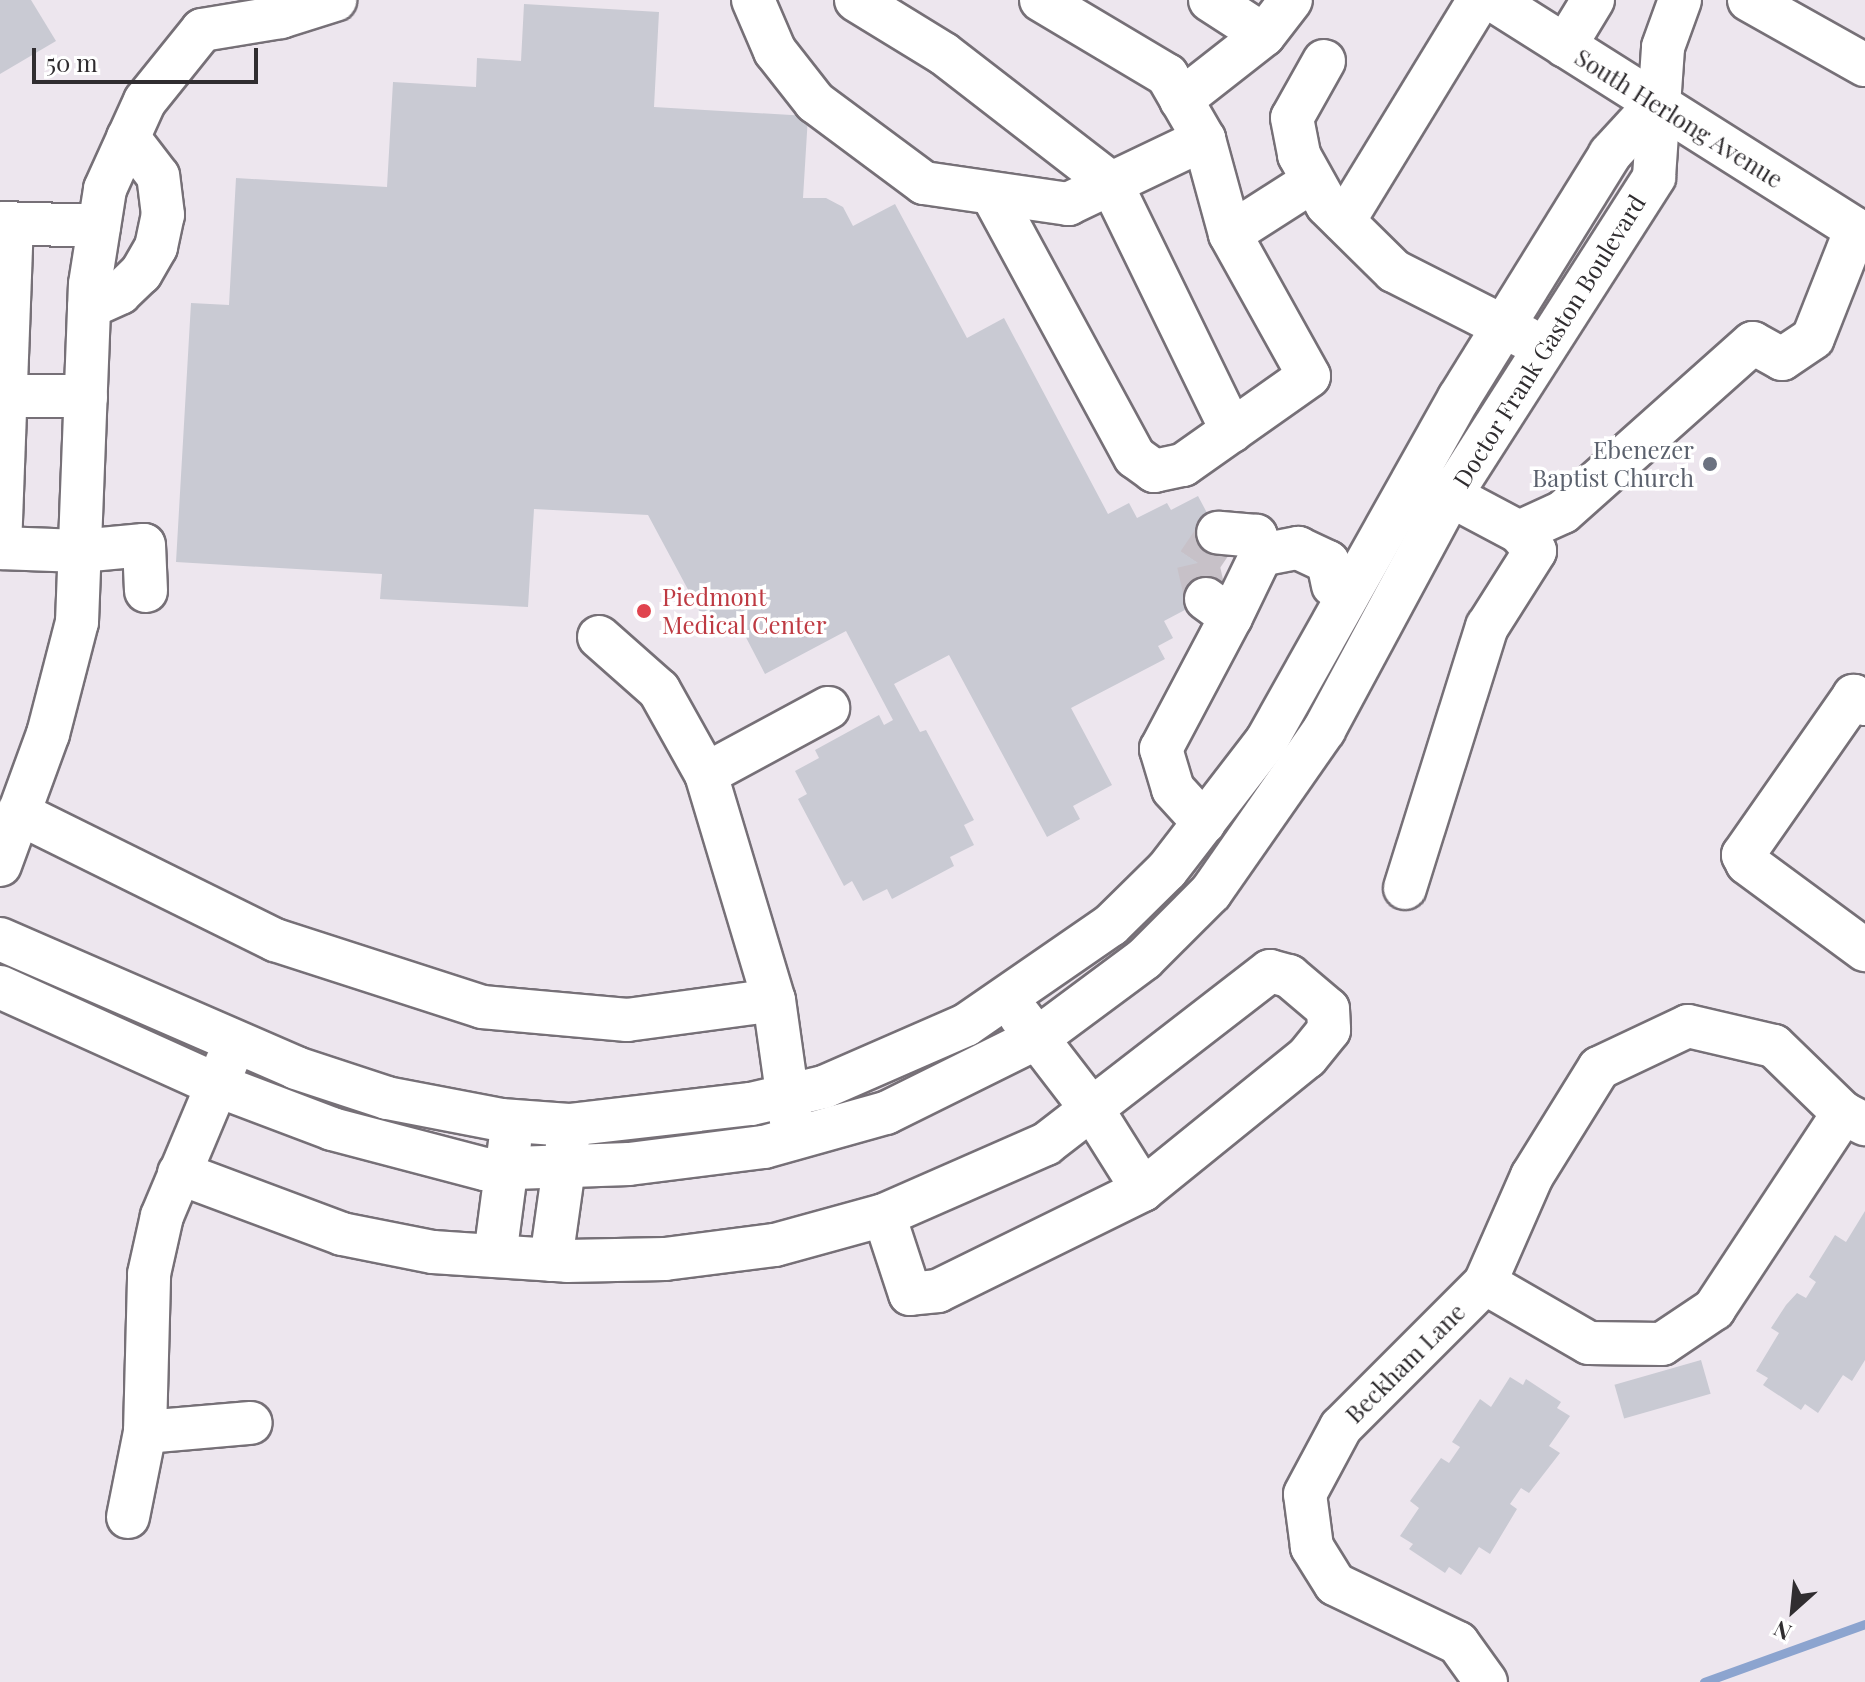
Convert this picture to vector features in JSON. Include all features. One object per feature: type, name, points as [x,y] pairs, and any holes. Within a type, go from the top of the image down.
[{"type":"street","points":[[0,865],[48,734],[77,622],[89,307],[105,189],[145,101],[202,30],[281,17],[335,0]]},
{"type":"street","points":[[753,0],[775,51],[815,102],[924,183],[993,196],[1068,204],[1204,139]]},
{"type":"street","points":[[856,0],[944,54],[1111,183],[1232,431]]},
{"type":"street","points":[[993,196],[1135,457],[1154,471],[1183,465],[1309,376],[1230,234],[1204,139],[1167,75],[1041,0]]},
{"type":"street","points":[[1210,0],[1264,35]]},
{"type":"street","points":[[1181,100],[1264,35],[1291,0]]},
{"type":"street","points":[[1344,221],[1479,0]]},
{"type":"street","name":"South Herlong Avenue","points":[[1493,0],[1860,232]]},
{"type":"street","points":[[1565,46],[1593,0]]},
{"type":"street","points":[[1656,104],[1663,47],[1680,0]]},
{"type":"street","points":[[1749,0],[1865,65]]},
{"type":"street","points":[[1324,61],[1292,118],[1299,155],[1313,181],[1344,221],[1394,271],[1505,324],[1543,349]]},
{"type":"street","name":"Doctor Frank Gaston Boulevard","points":[[0,939],[234,1041],[387,1098],[512,1121],[569,1125],[790,1095],[824,1087],[952,1031],[1005,1000],[1111,925],[1204,823],[1267,740],[1342,588],[1610,154],[1656,104]]},
{"type":"street","name":"Doctor Frank Gaston Boulevard","points":[[0,987],[219,1086],[332,1129],[485,1169],[567,1167],[703,1156],[792,1139],[886,1113],[1039,1037],[1144,959],[1211,892],[1324,730],[1449,498],[1654,177],[1656,104]]},
{"type":"street","points":[[89,307],[120,293],[141,273],[156,247],[163,215],[158,176],[128,137]]},
{"type":"street","points":[[1230,234],[1313,181]]},
{"type":"street","points":[[99,226],[6,224],[0,548],[80,551],[144,545],[146,591]]},
{"type":"street","points":[[1519,532],[1563,512],[1753,343],[1782,359],[1813,338],[1860,232]]},
{"type":"street","points":[[2,395],[86,397]]},
{"type":"street","points":[[1405,888],[1487,627],[1535,551],[1519,532],[1449,498],[1413,473]]},
{"type":"street","points":[[1218,533],[1256,536],[1266,556],[1285,577],[1314,589],[1342,588]]},
{"type":"street","points":[[1204,823],[1173,789],[1161,749],[1218,608],[1266,556]]},
{"type":"street","points":[[599,637],[659,690],[706,774],[774,1000],[790,1095],[792,1139]]},
{"type":"street","points":[[1865,704],[1854,696],[1743,855],[1747,863],[1865,950]]},
{"type":"street","points":[[706,774],[828,708]]},
{"type":"street","points":[[18,813],[275,940],[482,1007],[627,1020],[774,1000]]},
{"type":"street","points":[[179,1173],[342,1234],[433,1252],[551,1260],[665,1259],[775,1245],[884,1215],[1046,1144],[1094,1112],[1270,971],[1289,976],[1328,1009],[1329,1030],[1307,1057],[1143,1190],[925,1295],[910,1294],[884,1215]]},
{"type":"street","points":[[1005,1000],[1039,1037],[1094,1112],[1143,1190]]},
{"type":"street","name":"Beckham Lane","points":[[1485,1283],[1589,1343],[1662,1344],[1714,1309],[1854,1119],[1774,1046],[1688,1026],[1599,1068],[1532,1176],[1485,1283],[1341,1427],[1305,1494],[1312,1547],[1335,1584],[1458,1643],[1486,1682]]},
{"type":"street","points":[[128,1517],[145,1432],[149,1274],[179,1173],[219,1086],[234,1041]]},
{"type":"street","points":[[495,1256],[512,1121]]},
{"type":"street","points":[[551,1260],[567,1167],[569,1125]]},
{"type":"street","points":[[145,1432],[251,1423]]},
{"type":"building","points":[[0,0],[31,0],[56,41],[0,74]]},
{"type":"building","points":[[524,4],[659,12],[654,107],[808,116],[803,198],[826,198],[843,207],[853,226],[895,204],[967,338],[1004,318],[1108,514],[1129,503],[1137,518],[1167,503],[1171,510],[1198,496],[1222,541],[1209,561],[1215,594],[1164,621],[1173,638],[1158,646],[1165,659],[1071,708],[1112,785],[1073,806],[1080,819],[1047,837],[949,655],[894,684],[920,732],[926,730],[974,820],[964,825],[974,845],[950,857],[954,866],[892,899],[887,889],[863,901],[852,881],[844,886],[798,799],[807,794],[795,771],[819,758],[815,750],[879,715],[884,725],[893,720],[846,631],[765,674],[739,624],[714,638],[648,515],[534,509],[528,607],[380,599],[382,574],[176,562],[191,303],[229,305],[236,178],[387,187],[393,82],[476,87],[477,58],[521,61]]},
{"type":"building","points":[[1865,1211],[1865,1360],[1852,1381],[1843,1375],[1818,1413],[1805,1404],[1801,1410],[1763,1385],[1768,1378],[1756,1371],[1779,1333],[1771,1328],[1786,1305],[1797,1293],[1806,1298],[1816,1282],[1809,1277],[1835,1235],[1846,1242]]},
{"type":"building","points":[[1701,1360],[1711,1394],[1624,1418],[1614,1385]]},
{"type":"building","points":[[1510,1377],[1523,1385],[1526,1379],[1561,1402],[1557,1408],[1570,1416],[1549,1446],[1560,1453],[1529,1493],[1521,1488],[1510,1504],[1517,1509],[1490,1554],[1479,1547],[1461,1575],[1449,1567],[1445,1573],[1409,1549],[1413,1544],[1400,1536],[1419,1508],[1410,1501],[1441,1458],[1449,1463],[1460,1447],[1452,1442],[1480,1399],[1491,1407]]},
{"type":"waterway","points":[[1704,1682],[1865,1624]]},
{"type":"tunnel","points":[[1206,599],[1198,563],[1218,533]]},
{"type":"place","name":"Ebenezer Baptist Church","points":[[1710,464]]},
{"type":"place","name":"Piedmont Medical Center","points":[[644,611]]}]
